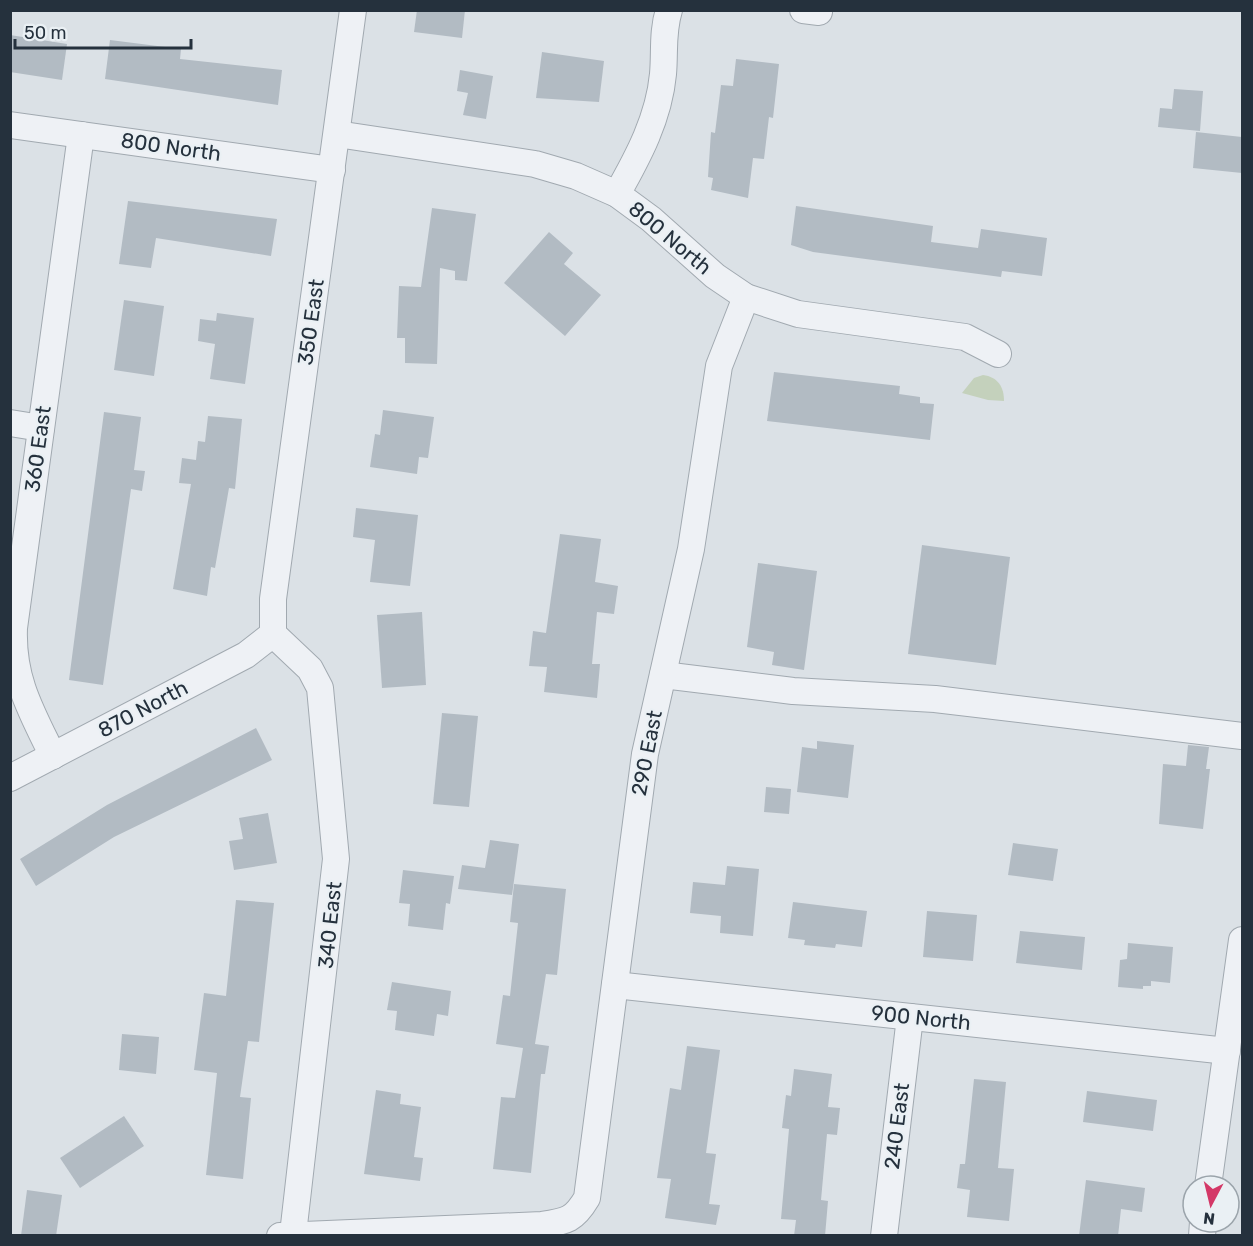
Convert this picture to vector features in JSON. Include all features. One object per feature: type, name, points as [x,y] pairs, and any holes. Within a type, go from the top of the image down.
[{"type":"street","name":"350 East","points":[[273,634],[273,599],[353,10]]},
{"type":"street","points":[[617,194],[645,140],[658,102],[663,75],[663,26],[669,10]]},
{"type":"street","name":"800 North","points":[[10,125],[332,170]]},
{"type":"street","name":"800 North","points":[[337,134],[535,164],[576,176],[617,194],[651,219],[714,276],[746,297],[798,314],[965,337],[998,354]]},
{"type":"street","name":"360 East","points":[[53,756],[17,678],[13,654],[14,628],[81,135]]},
{"type":"street","name":"290 East","points":[[286,1235],[542,1225],[562,1222],[577,1215],[588,1198],[636,804],[691,549],[719,366],[746,297]]},
{"type":"street","points":[[10,423],[41,428]]},
{"type":"street","name":"870 North","points":[[10,778],[246,655],[273,634]]},
{"type":"street","name":"340 East","points":[[273,634],[310,669],[320,688],[336,859],[286,1235]]},
{"type":"street","points":[[663,675],[793,691],[935,699],[1242,736]]},
{"type":"street","points":[[1210,1174],[1242,940]]},
{"type":"street","name":"900 North","points":[[615,985],[1227,1051]]},
{"type":"street","name":"240 East","points":[[884,1236],[910,1017]]},
{"type":"green space","points":[[983,375],[996,380],[1003,391],[1004,401],[988,400],[962,393],[974,378]]},
{"type":"building","points":[[417,10],[465,10],[462,38],[414,32]]},
{"type":"building","points":[[10,35],[67,44],[62,80],[10,72]]},
{"type":"building","points":[[110,40],[181,49],[180,59],[282,70],[278,105],[105,79]]},
{"type":"building","points":[[542,52],[604,61],[599,102],[536,98]]},
{"type":"building","points":[[736,59],[779,64],[773,118],[769,117],[764,159],[753,158],[748,198],[711,190],[713,178],[708,177],[711,132],[715,133],[721,85],[733,86]]},
{"type":"building","points":[[460,70],[493,76],[486,119],[463,115],[468,93],[457,91]]},
{"type":"building","points":[[1174,89],[1203,91],[1200,131],[1158,127],[1160,108],[1172,109]]},
{"type":"building","points":[[1196,132],[1242,137],[1242,173],[1193,168]]},
{"type":"building","points":[[128,201],[277,219],[271,256],[156,238],[151,268],[119,264]]},
{"type":"building","points":[[796,206],[933,226],[931,242],[978,248],[981,229],[1047,238],[1042,276],[1002,271],[1001,277],[813,252],[791,245]]},
{"type":"building","points":[[432,208],[476,214],[467,281],[455,280],[455,271],[440,268],[437,364],[405,363],[405,338],[397,338],[399,286],[421,287]]},
{"type":"building","points":[[549,232],[573,253],[564,264],[601,295],[565,336],[504,283]]},
{"type":"building","points":[[124,300],[164,306],[154,376],[114,370]]},
{"type":"building","points":[[217,313],[254,318],[245,384],[210,379],[215,344],[198,341],[200,319],[216,321]]},
{"type":"building","points":[[774,372],[900,386],[899,394],[920,397],[920,403],[934,404],[930,440],[767,421]]},
{"type":"building","points":[[383,410],[434,417],[428,458],[419,457],[417,474],[370,467],[375,434],[380,435]]},
{"type":"building","points":[[104,412],[141,417],[134,470],[145,471],[142,491],[131,489],[103,685],[69,680]]},
{"type":"building","points":[[208,416],[242,419],[235,489],[229,488],[215,568],[211,567],[207,596],[173,589],[191,484],[179,483],[182,458],[196,460],[198,441],[205,442]]},
{"type":"building","points":[[356,508],[418,515],[410,586],[370,582],[375,540],[353,537]]},
{"type":"building","points":[[560,534],[601,539],[595,582],[618,586],[614,614],[597,612],[592,664],[600,664],[597,698],[544,692],[547,667],[529,666],[533,631],[546,633]]},
{"type":"building","points":[[922,545],[1010,557],[996,665],[908,654]]},
{"type":"building","points":[[758,563],[817,571],[804,670],[772,665],[774,652],[747,647]]},
{"type":"building","points":[[422,612],[426,685],[382,688],[377,615]]},
{"type":"building","points":[[442,713],[478,716],[469,807],[433,804]]},
{"type":"building","points":[[256,728],[272,760],[114,837],[36,886],[20,859],[107,805]]},
{"type":"building","points":[[817,741],[854,745],[848,798],[797,792],[802,747],[817,749]]},
{"type":"building","points":[[1188,745],[1209,747],[1206,769],[1210,769],[1203,829],[1159,824],[1163,764],[1186,766]]},
{"type":"building","points":[[766,787],[791,789],[789,814],[764,812]]},
{"type":"building","points":[[268,813],[277,863],[234,870],[229,841],[243,839],[239,818]]},
{"type":"building","points":[[490,840],[519,844],[512,895],[458,889],[462,865],[485,868]]},
{"type":"building","points":[[1013,843],[1058,849],[1053,881],[1008,875]]},
{"type":"building","points":[[727,866],[759,869],[753,936],[720,933],[721,916],[690,913],[693,882],[725,885]]},
{"type":"building","points":[[403,870],[454,876],[450,904],[446,903],[443,930],[408,926],[410,904],[399,903]]},
{"type":"building","points":[[514,884],[566,889],[557,975],[546,974],[535,1044],[549,1046],[545,1074],[541,1074],[531,1173],[493,1169],[501,1097],[515,1098],[523,1048],[496,1044],[503,995],[510,996],[518,923],[510,922]]},
{"type":"building","points":[[236,900],[274,903],[259,1042],[248,1041],[240,1097],[251,1098],[243,1179],[206,1175],[217,1073],[194,1070],[204,993],[226,996]]},
{"type":"building","points":[[793,902],[867,911],[862,947],[836,944],[835,948],[804,945],[805,940],[788,938]]},
{"type":"building","points":[[927,911],[977,915],[973,961],[923,957]]},
{"type":"building","points":[[1020,931],[1085,937],[1082,970],[1016,963]]},
{"type":"building","points":[[1128,943],[1173,947],[1170,983],[1151,981],[1151,986],[1143,986],[1143,989],[1118,987],[1120,960],[1127,959]]},
{"type":"building","points":[[392,982],[451,991],[448,1016],[437,1014],[434,1036],[395,1030],[397,1011],[387,1010]]},
{"type":"building","points":[[122,1034],[159,1037],[156,1074],[119,1070]]},
{"type":"building","points":[[687,1046],[720,1050],[706,1153],[716,1154],[709,1204],[720,1205],[716,1225],[665,1218],[671,1179],[657,1178],[670,1088],[681,1090]]},
{"type":"building","points":[[794,1069],[832,1074],[828,1107],[840,1108],[837,1135],[827,1134],[821,1200],[828,1201],[825,1236],[794,1236],[796,1220],[781,1219],[789,1129],[782,1128],[786,1095],[791,1096]]},
{"type":"building","points":[[974,1079],[1006,1082],[998,1168],[1014,1169],[1009,1221],[967,1217],[970,1190],[957,1188],[960,1164],[965,1164]]},
{"type":"building","points":[[376,1090],[401,1094],[400,1104],[421,1107],[414,1157],[423,1158],[420,1181],[364,1174]]},
{"type":"building","points":[[1087,1091],[1157,1100],[1153,1131],[1083,1122]]},
{"type":"building","points":[[124,1116],[144,1146],[80,1188],[60,1158]]},
{"type":"building","points":[[1086,1180],[1145,1188],[1142,1212],[1121,1209],[1118,1236],[1079,1236]]},
{"type":"building","points":[[27,1190],[62,1195],[56,1236],[21,1236]]}]
